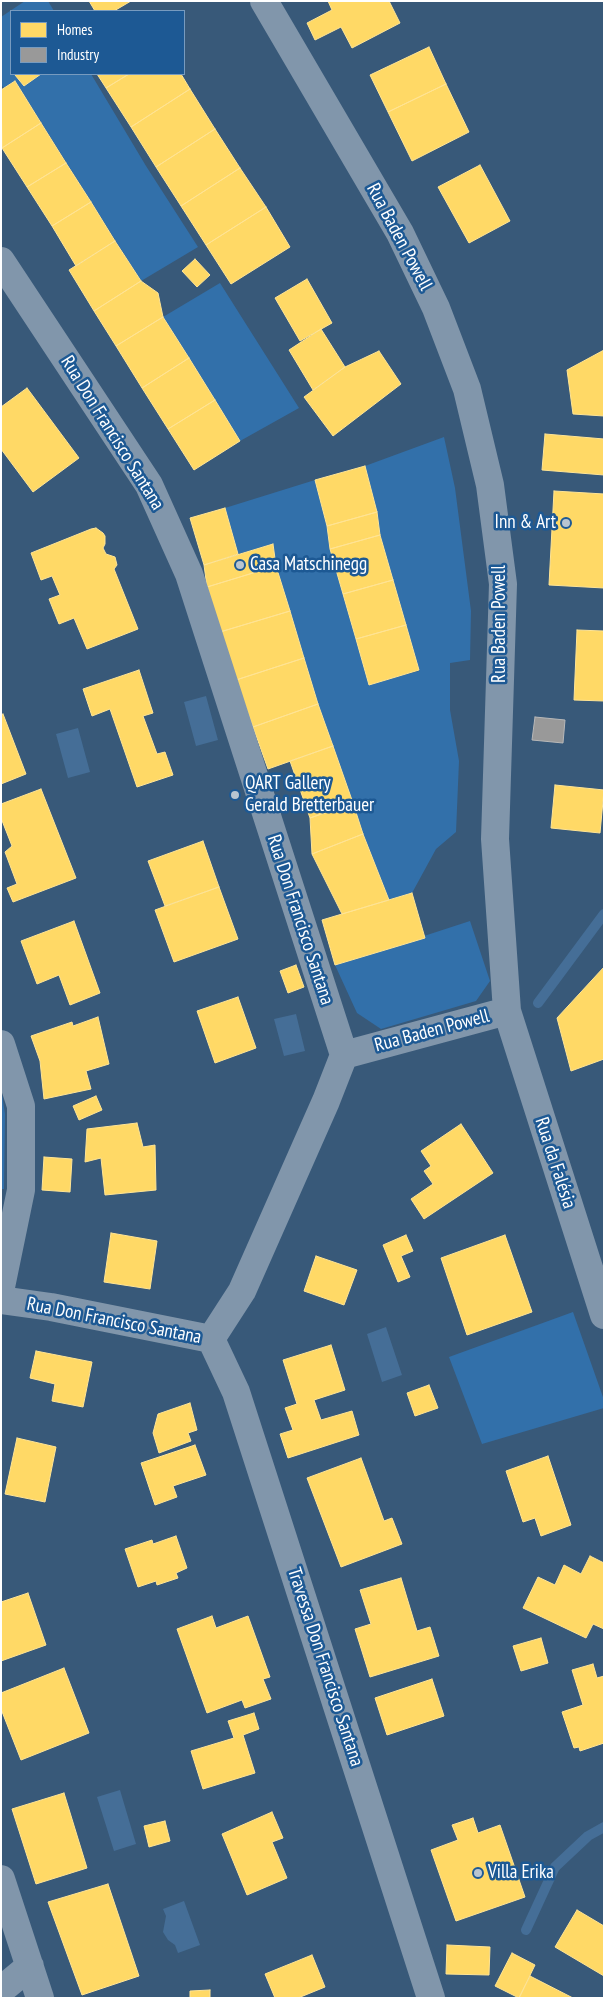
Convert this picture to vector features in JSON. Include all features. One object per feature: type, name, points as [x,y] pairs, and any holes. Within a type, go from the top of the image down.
[{"type":"street","name":"Rua Baden Powell","points":[[264,1],[400,232],[436,308],[467,389],[490,485],[503,584],[495,838],[507,1011],[344,1055]]},
{"type":"street","name":"Rua Don Francisco Santana","points":[[1,260],[149,485],[189,574],[344,1055],[326,1101],[242,1291],[211,1339],[51,1307],[1,1300]]},
{"type":"street","name":"Rua da Falésia","points":[[507,1011],[604,1314]]},
{"type":"street","points":[[1,1044],[21,1106],[22,1190],[1,1287]]},
{"type":"street","name":"Travessa Don Francisco Santana","points":[[211,1339],[236,1392],[431,1998]]},
{"type":"street","points":[[1,1879],[40,1998]]},
{"type":"street","points":[[1,1990],[30,1966]]},
{"type":"shaded area","points":[[25,1],[48,1],[53,10],[12,10]]},
{"type":"shaded area","points":[[10,11],[10,75],[92,75],[146,166],[198,247],[141,281],[15,81],[4,88],[1,85],[1,17]]},
{"type":"shaded area","points":[[220,283],[299,408],[240,441],[163,317]]},
{"type":"shaded area","points":[[444,437],[455,488],[471,611],[470,660],[450,663],[450,710],[459,761],[456,832],[436,849],[412,893],[389,900],[363,834],[318,704],[276,566],[273,544],[238,554],[225,508],[315,480],[327,526],[330,549],[369,684],[419,671],[380,535],[377,512],[365,466]]},
{"type":"shaded area","points":[[206,696],[218,740],[196,746],[184,702]]},
{"type":"shaded area","points":[[78,728],[90,772],[68,778],[56,734]]},
{"type":"shaded area","points":[[470,921],[490,981],[476,1001],[381,1029],[357,1013],[335,965]]},
{"type":"shaded area","points":[[296,1014],[305,1051],[284,1056],[274,1019]]},
{"type":"shaded area","points":[[1,1088],[5,1114],[4,1189],[1,1189]]},
{"type":"shaded area","points":[[573,1312],[604,1400],[604,1408],[482,1444],[449,1357]]},
{"type":"shaded area","points":[[386,1327],[402,1375],[382,1382],[367,1334]]},
{"type":"shaded area","points":[[120,1790],[136,1844],[114,1851],[97,1797]]},
{"type":"shaded area","points":[[184,1901],[200,1945],[178,1953],[175,1945],[168,1940],[163,1932],[166,1916],[163,1909]]},
{"type":"building: Homes","points":[[89,1],[131,1],[116,10],[94,10]]},
{"type":"building: Homes","points":[[328,1],[389,1],[400,23],[352,48],[341,27],[315,40],[307,23],[332,10]]},
{"type":"building: Homes","points":[[429,47],[446,84],[388,112],[370,75]]},
{"type":"building: Homes","points":[[15,75],[40,75],[24,86]]},
{"type":"building: Homes","points":[[98,75],[127,75],[106,88]]},
{"type":"building: Homes","points":[[127,75],[182,75],[190,89],[131,127],[106,88]]},
{"type":"building: Homes","points":[[15,81],[41,123],[2,148],[1,90]]},
{"type":"building: Homes","points":[[446,84],[469,132],[412,161],[388,112]]},
{"type":"building: Homes","points":[[190,89],[215,129],[156,167],[131,127]]},
{"type":"building: Homes","points":[[41,123],[66,163],[27,187],[2,148]]},
{"type":"building: Homes","points":[[215,129],[240,168],[181,206],[156,167]]},
{"type":"building: Homes","points":[[66,163],[91,202],[52,226],[27,187]]},
{"type":"building: Homes","points":[[480,165],[510,221],[469,243],[438,187]]},
{"type":"building: Homes","points":[[240,168],[266,207],[206,245],[181,206]]},
{"type":"building: Homes","points":[[91,202],[115,241],[76,266],[52,226]]},
{"type":"building: Homes","points":[[266,207],[290,247],[231,284],[206,245]]},
{"type":"building: Homes","points":[[115,241],[141,281],[94,311],[69,270]]},
{"type":"building: Homes","points":[[195,259],[210,275],[197,287],[182,271]]},
{"type":"building: Homes","points":[[307,279],[332,323],[300,341],[275,298]]},
{"type":"building: Homes","points":[[141,281],[158,293],[163,317],[116,346],[94,311]]},
{"type":"building: Homes","points":[[163,317],[189,358],[142,388],[116,346]]},
{"type":"building: Homes","points":[[321,329],[345,367],[313,390],[289,350]]},
{"type":"building: Homes","points":[[604,350],[604,416],[573,414],[567,370]]},
{"type":"building: Homes","points":[[379,351],[401,384],[333,436],[304,397],[345,367]]},
{"type":"building: Homes","points":[[189,358],[215,400],[168,429],[142,388]]},
{"type":"building: Homes","points":[[27,388],[79,458],[33,492],[1,449],[1,407]]},
{"type":"building: Homes","points":[[215,400],[240,441],[194,470],[168,429]]},
{"type":"building: Homes","points":[[545,434],[604,439],[604,475],[542,470]]},
{"type":"building: Homes","points":[[365,466],[377,512],[327,526],[315,480]]},
{"type":"building: Homes","points":[[554,491],[604,494],[604,588],[549,585]]},
{"type":"building: Homes","points":[[225,508],[238,554],[204,565],[190,518]]},
{"type":"building: Homes","points":[[377,512],[380,535],[330,549],[327,526]]},
{"type":"building: Homes","points":[[96,528],[105,536],[103,548],[106,554],[115,557],[117,565],[114,569],[138,629],[87,649],[74,618],[59,624],[49,599],[60,595],[52,576],[41,580],[31,553]]},
{"type":"building: Homes","points":[[380,535],[393,580],[343,594],[330,549]]},
{"type":"building: Homes","name":"Casa Matschinegg","points":[[273,544],[276,566],[207,587],[204,565]]},
{"type":"building: Homes","points":[[276,566],[290,611],[220,632],[207,587]]},
{"type":"building: Homes","points":[[393,580],[406,625],[356,639],[343,594]]},
{"type":"building: Homes","points":[[290,611],[304,658],[236,680],[220,632]]},
{"type":"building: Homes","points":[[406,625],[419,670],[369,685],[356,639]]},
{"type":"building: Homes","points":[[577,630],[604,631],[604,701],[574,700]]},
{"type":"building: Homes","points":[[304,658],[318,704],[253,727],[236,680]]},
{"type":"building: Homes","points":[[139,670],[153,713],[143,716],[157,754],[165,752],[173,775],[137,787],[110,709],[92,716],[83,689]]},
{"type":"building: Homes","points":[[318,704],[333,746],[268,769],[253,727]]},
{"type":"building: Homes","points":[[3,714],[26,774],[1,784],[1,715]]},
{"type":"building: Homes","points":[[333,746],[353,803],[310,818],[290,761]]},
{"type":"building: Homes","points":[[555,785],[604,790],[600,833],[551,828]]},
{"type":"building: Homes","points":[[41,789],[76,878],[13,902],[7,888],[17,884],[5,852],[12,846],[1,818],[1,804]]},
{"type":"building: Homes","points":[[353,803],[363,834],[312,854],[310,818]]},
{"type":"building: Homes","points":[[363,834],[389,900],[342,914],[312,854]]},
{"type":"building: Homes","points":[[203,841],[219,887],[165,906],[148,861]]},
{"type":"building: Homes","points":[[219,887],[238,939],[174,962],[155,910]]},
{"type":"building: Homes","points":[[412,893],[425,938],[335,965],[322,920]]},
{"type":"building: Homes","points":[[74,921],[100,993],[70,1005],[59,975],[37,984],[21,941]]},
{"type":"building: Homes","points":[[296,965],[304,987],[288,993],[280,971]]},
{"type":"building: Homes","points":[[604,967],[604,1059],[571,1071],[557,1018]]},
{"type":"building: Homes","points":[[238,997],[256,1048],[215,1063],[197,1011]]},
{"type":"building: Homes","points":[[98,1017],[109,1064],[86,1071],[91,1089],[44,1099],[40,1061],[31,1036],[72,1022],[73,1026]]},
{"type":"building: Homes","points":[[96,1096],[102,1110],[79,1120],[73,1106]]},
{"type":"building: Homes","points":[[137,1123],[143,1147],[155,1145],[156,1190],[105,1195],[101,1158],[85,1162],[87,1129]]},
{"type":"building: Homes","points":[[461,1124],[493,1173],[424,1219],[411,1199],[433,1184],[424,1171],[431,1166],[421,1151]]},
{"type":"building: Homes","points":[[44,1157],[72,1159],[70,1192],[42,1190]]},
{"type":"building: Homes","points":[[111,1233],[157,1241],[150,1289],[104,1282]]},
{"type":"building: Homes","points":[[406,1235],[413,1251],[401,1256],[410,1277],[398,1282],[383,1245]]},
{"type":"building: Homes","points":[[505,1235],[532,1312],[467,1335],[441,1258]]},
{"type":"building: Homes","points":[[316,1256],[357,1270],[344,1305],[304,1291]]},
{"type":"building: Homes","points":[[331,1345],[345,1390],[314,1400],[321,1420],[352,1411],[359,1435],[288,1458],[280,1434],[293,1430],[285,1408],[297,1404],[283,1360]]},
{"type":"building: Homes","points":[[36,1351],[92,1362],[83,1407],[52,1401],[55,1384],[30,1378]]},
{"type":"building: Homes","points":[[429,1385],[438,1408],[415,1416],[407,1393]]},
{"type":"building: Homes","points":[[190,1403],[197,1430],[188,1433],[191,1441],[159,1453],[153,1433],[158,1414]]},
{"type":"building: Homes","points":[[17,1438],[56,1447],[45,1502],[5,1494]]},
{"type":"building: Homes","points":[[195,1445],[206,1475],[173,1486],[177,1497],[155,1505],[141,1463]]},
{"type":"building: Homes","points":[[548,1456],[571,1525],[541,1536],[535,1518],[523,1522],[506,1471]]},
{"type":"building: Homes","points":[[361,1458],[384,1521],[392,1518],[402,1544],[341,1567],[307,1478]]},
{"type":"building: Homes","points":[[176,1536],[187,1568],[176,1573],[178,1578],[157,1585],[156,1581],[138,1587],[125,1549],[152,1540],[153,1544]]},
{"type":"building: Homes","points":[[590,1556],[604,1563],[604,1629],[593,1624],[586,1638],[523,1608],[538,1577],[555,1585],[564,1565],[581,1574]]},
{"type":"building: Homes","points":[[401,1578],[417,1631],[430,1627],[439,1656],[370,1677],[355,1629],[371,1624],[360,1590]]},
{"type":"building: Homes","points":[[28,1593],[46,1645],[1,1661],[1,1602]]},
{"type":"building: Homes","points":[[212,1616],[216,1628],[248,1616],[270,1677],[263,1679],[271,1699],[245,1708],[242,1700],[207,1713],[177,1629]]},
{"type":"building: Homes","points":[[541,1638],[548,1663],[521,1671],[513,1646]]},
{"type":"building: Homes","points":[[593,1664],[597,1678],[604,1676],[604,1743],[580,1751],[579,1747],[574,1748],[562,1712],[583,1705],[572,1670]]},
{"type":"building: Homes","points":[[64,1668],[89,1733],[21,1760],[1,1709],[1,1693]]},
{"type":"building: Homes","points":[[432,1679],[444,1716],[387,1735],[375,1698]]},
{"type":"building: Homes","points":[[254,1713],[259,1729],[243,1735],[255,1773],[203,1789],[191,1751],[234,1738],[228,1721]]},
{"type":"building: Homes","points":[[64,1793],[87,1868],[36,1884],[12,1809]]},
{"type":"building: Homes","points":[[272,1812],[283,1838],[272,1842],[287,1878],[247,1895],[222,1834]]},
{"type":"building: Homes","name":"Villa Erika","points":[[473,1818],[478,1833],[500,1825],[525,1897],[456,1921],[431,1850],[458,1840],[452,1825]]},
{"type":"building: Homes","points":[[165,1821],[170,1841],[149,1847],[144,1826]]},
{"type":"building: Homes","points":[[108,1884],[139,1976],[82,1995],[48,1902]]},
{"type":"building: Homes","points":[[577,1910],[604,1926],[604,1976],[555,1947]]},
{"type":"building: Homes","points":[[447,1945],[490,1947],[489,1975],[446,1974]]},
{"type":"building: Homes","points":[[512,1953],[535,1965],[519,1998],[495,1986]]},
{"type":"building: Homes","points":[[312,1955],[325,1987],[298,1998],[275,1998],[265,1974]]},
{"type":"building: Homes","points":[[530,1976],[573,1998],[519,1998]]},
{"type":"building: Homes","points":[[210,1990],[210,1998],[190,1998],[190,1991]]},
{"type":"building: Industry","points":[[535,717],[565,720],[563,743],[532,740]]},
{"type":"waterway","points":[[538,1003],[604,914]]},
{"type":"waterway","points":[[526,1930],[555,1867],[588,1836],[604,1827]]},
{"type":"place","name":"Inn & Art","points":[[566,523]]},
{"type":"place","name":"Casa Matschinegg","points":[[240,565]]},
{"type":"place","name":"QART Gallery Gerald Bretterbauer","points":[[235,795]]},
{"type":"place","name":"Villa Erika","points":[[478,1873]]}]
